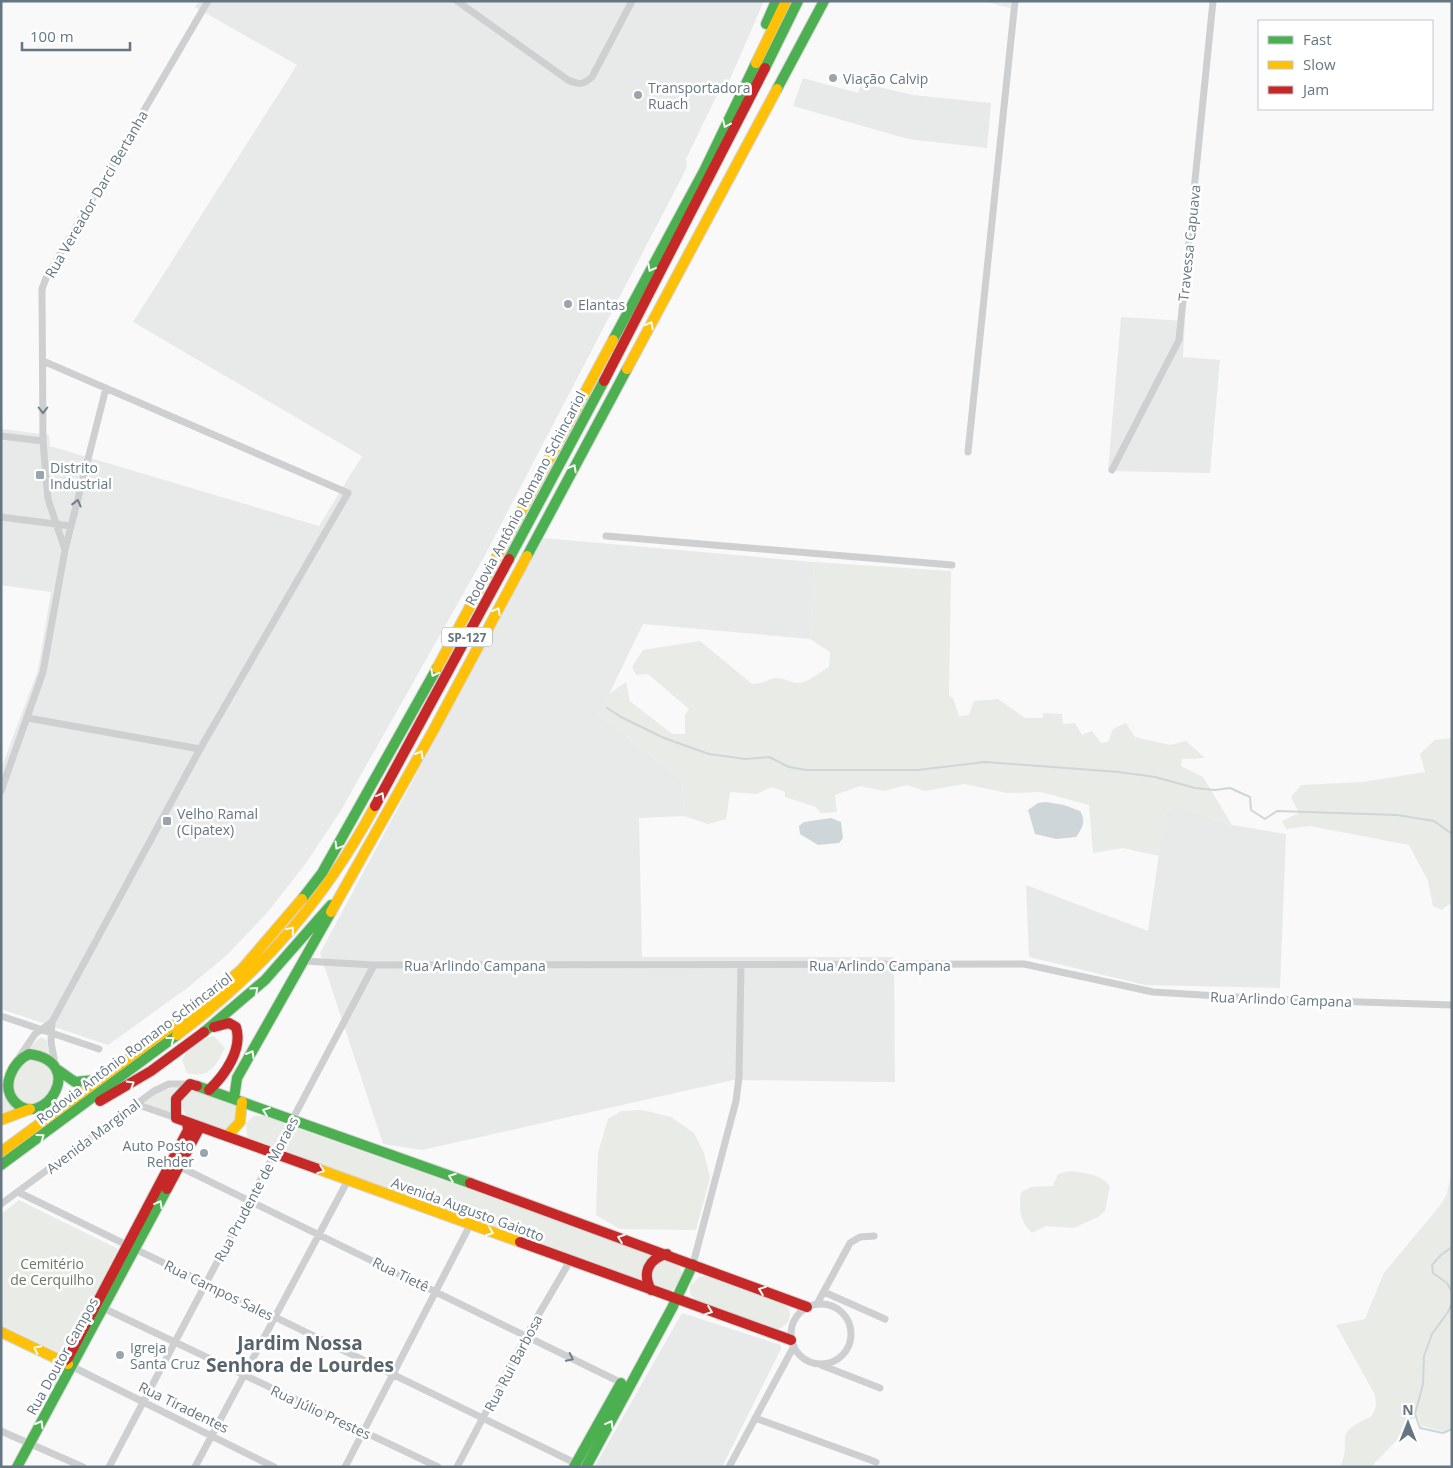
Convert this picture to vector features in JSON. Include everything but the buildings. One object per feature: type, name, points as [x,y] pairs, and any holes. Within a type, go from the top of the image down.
[{"type":"main road","points":[[736,103],[776,1]]},
{"type":"main road","name":"Rodovia Antônio Romano Schincariol","points":[[1,1152],[198,1006],[242,969],[281,926],[322,873],[394,750],[705,169],[786,1]]},
{"type":"main road","name":"Rodovia Antônio Romano Schincariol","points":[[1,1165],[189,1026],[240,984],[274,950],[315,902],[359,834],[573,440],[798,1]]},
{"type":"main road","points":[[774,51],[806,1]]},
{"type":"main road","points":[[227,1136],[241,1122],[238,1078],[433,731],[824,1]]},
{"type":"main road","points":[[58,1124],[151,1071],[238,1005],[271,974],[345,888]]},
{"type":"main road","points":[[204,1032],[227,1024],[238,1029],[240,1037],[235,1054],[223,1077],[209,1090]]},
{"type":"main road","points":[[30,1109],[19,1106],[4,1091],[8,1077],[18,1059],[37,1054],[43,1055],[72,1083],[80,1084],[98,1080]]},
{"type":"main road","points":[[1,1120],[49,1101],[58,1083],[57,1067]]},
{"type":"main road","points":[[176,1118],[176,1098],[190,1084]]},
{"type":"main road","name":"Avenida Augusto Gaiotto","points":[[190,1084],[812,1306]]},
{"type":"main road","name":"Avenida Augusto Gaiotto","points":[[176,1118],[651,1290],[674,1304],[793,1343]]},
{"type":"main road","name":"Rua Doutor Campos","points":[[175,1164],[188,1130],[187,1122]]},
{"type":"main road","name":"Rua Doutor Campos","points":[[17,1467],[68,1365],[68,1358],[100,1306],[175,1164],[200,1126]]},
{"type":"main road","points":[[651,1290],[647,1284],[646,1270],[654,1259],[667,1254]]},
{"type":"main road","points":[[580,1466],[625,1385],[674,1304],[693,1264]]},
{"type":"main road","name":"Rua Tiradentes","points":[[1,1332],[68,1365]]},
{"type":"street","name":"Rua Vereador Darci Bertanha","points":[[64,550],[48,499],[43,441],[41,301],[46,278],[208,1]]},
{"type":"street","points":[[457,1],[577,85],[584,84],[592,77],[632,1]]},
{"type":"street","points":[[968,452],[1015,1]]},
{"type":"street","name":"Travessa Capuava","points":[[1112,470],[1179,340],[1213,1]]},
{"type":"street","points":[[43,361],[348,493],[200,749],[52,1022],[50,1032],[57,1067]]},
{"type":"street","name":"Rua Vereador Darci Bertanha","points":[[1,791],[28,718],[45,664],[64,550],[106,388]]},
{"type":"street","points":[[1,436],[43,441]]},
{"type":"street","points":[[1,517],[71,526]]},
{"type":"street","points":[[606,536],[952,565]]},
{"type":"street","points":[[28,718],[200,749]]},
{"type":"street","name":"Rua Arlindo Campana","points":[[304,961],[374,965],[1024,964],[1153,992],[1268,1000],[1452,1005]]},
{"type":"street","name":"Rua Prudente de Moraes","points":[[109,1467],[374,965]]},
{"type":"street","points":[[693,1264],[736,1101],[739,1076],[741,965]]},
{"type":"street","points":[[1,1016],[99,1049]]},
{"type":"street","points":[[18,1059],[41,1029],[52,1022]]},
{"type":"street","name":"Avenida Marginal","points":[[1,1204],[154,1091],[168,1084],[190,1084]]},
{"type":"street","name":"Avenida Augusto Gaiotto","points":[[136,1104],[176,1118]]},
{"type":"street","name":"Rua Tietê","points":[[175,1164],[625,1385]]},
{"type":"street","points":[[195,1467],[348,1180]]},
{"type":"street","name":"Rua Campos Sales","points":[[18,1192],[580,1466]]},
{"type":"street","points":[[345,1467],[470,1225]]},
{"type":"street","points":[[729,1467],[793,1343],[794,1321],[812,1306],[824,1292],[850,1243],[860,1237],[874,1236]]},
{"type":"street","name":"Rua Rui Barbosa","points":[[457,1467],[526,1336],[570,1261]]},
{"type":"street","points":[[824,1292],[885,1319]]},
{"type":"street","name":"Rua Júlio Prestes","points":[[100,1306],[438,1467]]},
{"type":"street","points":[[812,1306],[836,1308],[849,1323],[851,1333],[850,1342],[838,1358],[829,1363],[816,1363]]},
{"type":"street","points":[[793,1343],[801,1357],[880,1388]]},
{"type":"street","name":"Rua Tiradentes","points":[[68,1365],[274,1467]]},
{"type":"street","points":[[755,1418],[876,1462]]},
{"type":"street","points":[[1,1431],[83,1467]]},
{"type":"shaded area","name":"Distrito Industrial","points":[[199,1],[764,1],[724,93],[717,95],[686,159],[687,166],[681,179],[484,557],[340,812],[306,863],[267,913],[227,955],[186,989],[108,1045],[1,1009],[1,769],[38,670],[51,592],[1,585],[1,412],[3,429],[49,435],[50,446],[319,526],[362,456],[133,322],[297,65],[195,7]]},
{"type":"shaded area","name":"Viação Calvip","points":[[803,78],[858,93],[862,83],[913,95],[991,103],[987,148],[908,139],[793,106]]},
{"type":"shaded area","points":[[1121,317],[1185,321],[1183,357],[1220,360],[1210,473],[1108,471]]},
{"type":"shaded area","points":[[543,538],[814,562],[810,639],[643,624],[599,715],[682,780],[684,816],[639,818],[642,957],[894,957],[895,1082],[733,1080],[422,1150],[383,1144],[320,953]]},
{"type":"shaded area","points":[[1046,802],[1064,805],[1080,811],[1083,824],[1076,837],[1056,839],[1035,834],[1028,810],[1038,803]]},
{"type":"shaded area","points":[[1179,805],[1187,810],[1232,825],[1286,834],[1280,988],[1145,985],[1029,957],[1026,885],[1148,931],[1165,812]]},
{"type":"shaded area","points":[[831,818],[841,822],[843,838],[839,843],[818,845],[800,834],[799,826],[804,822]]},
{"type":"shaded area","points":[[682,1313],[781,1345],[781,1349],[722,1467],[595,1466]]},
{"type":"green space","points":[[983,1],[1011,1],[1010,8]]},
{"type":"green space","points":[[814,562],[951,571],[949,696],[953,698],[959,716],[969,715],[974,701],[998,699],[1025,718],[1043,718],[1043,713],[1062,714],[1063,724],[1075,723],[1082,735],[1092,731],[1101,743],[1108,742],[1113,729],[1126,723],[1135,737],[1170,745],[1186,741],[1205,758],[1182,759],[1181,766],[1203,777],[1232,825],[1187,810],[1179,805],[1165,812],[1159,856],[1123,848],[1093,853],[1089,805],[1041,792],[1007,793],[964,784],[925,791],[907,785],[884,791],[860,786],[835,795],[837,812],[820,813],[816,807],[785,797],[785,792],[771,787],[757,794],[730,792],[726,819],[708,824],[684,816],[682,780],[599,715],[609,694],[626,682],[630,701],[672,734],[685,734],[685,715],[689,709],[648,674],[636,675],[632,667],[643,650],[700,641],[752,684],[778,678],[801,683],[829,667],[830,652],[810,639]]},
{"type":"green space","points":[[1452,738],[1452,902],[1442,910],[1433,906],[1428,881],[1409,845],[1310,826],[1286,829],[1282,821],[1299,813],[1291,797],[1301,785],[1363,782],[1425,772],[1420,754],[1435,740]]},
{"type":"green space","points":[[214,1036],[225,1048],[215,1065],[211,1070],[201,1074],[187,1073],[182,1060],[184,1056],[204,1039]]},
{"type":"green space","points":[[41,1037],[46,1040],[50,1056],[30,1052],[28,1048]]},
{"type":"green space","points":[[39,1057],[52,1065],[51,1088],[45,1098],[23,1104],[12,1094],[11,1077],[22,1060]]},
{"type":"green space","points":[[181,1088],[172,1114],[144,1103],[159,1091]]},
{"type":"green space","points":[[195,1090],[237,1105],[240,1113],[229,1130],[206,1126],[191,1119],[186,1114],[182,1108],[182,1100]]},
{"type":"green space","points":[[6,1094],[18,1109],[1,1116],[1,1103]]},
{"type":"green space","points":[[642,1110],[671,1117],[694,1133],[704,1153],[710,1178],[696,1230],[620,1229],[596,1215],[598,1153],[608,1119],[621,1111]]},
{"type":"green space","points":[[254,1116],[272,1118],[286,1126],[274,1148],[247,1137],[246,1123]]},
{"type":"green space","points":[[296,1128],[651,1254],[641,1269],[641,1283],[287,1154],[285,1147]]},
{"type":"green space","points":[[1070,1171],[1087,1173],[1102,1179],[1110,1186],[1105,1211],[1098,1217],[1074,1228],[1046,1226],[1032,1233],[1022,1219],[1021,1192],[1031,1187],[1053,1186],[1058,1174]]},
{"type":"green space","points":[[1452,1171],[1452,1428],[1443,1431],[1421,1426],[1418,1417],[1407,1421],[1396,1441],[1371,1467],[1340,1467],[1344,1457],[1347,1433],[1351,1428],[1372,1416],[1376,1406],[1375,1395],[1336,1325],[1365,1319],[1384,1273],[1442,1203],[1447,1193]]},
{"type":"green space","name":"Cemitério de Cerquilho","points":[[19,1200],[118,1249],[67,1352],[58,1352],[1,1325],[1,1214]]},
{"type":"green space","points":[[667,1261],[673,1262],[681,1270],[681,1282],[673,1290],[667,1291],[661,1290],[653,1282],[652,1276],[653,1270],[661,1262]]},
{"type":"green space","points":[[706,1276],[783,1303],[789,1309],[789,1320],[779,1329],[775,1329],[696,1300],[690,1294],[690,1286],[699,1277]]},
{"type":"waterway","points":[[607,708],[664,738],[709,754],[745,759],[769,757],[789,767],[806,770],[918,770],[985,762],[1119,772],[1155,777],[1195,788],[1215,790],[1230,788],[1250,797],[1251,810],[1265,819],[1277,811],[1397,815],[1434,821],[1452,834]]},
{"type":"waterway","points":[[1452,1247],[1432,1265],[1433,1273],[1447,1283],[1452,1292]]},
{"type":"waterway","points":[[1452,1303],[1448,1312],[1432,1334],[1424,1356],[1423,1384],[1415,1414],[1420,1428],[1443,1433],[1452,1429]]},
{"type":"traffic: fast","points":[[766,24],[776,1]]},
{"type":"traffic: fast","points":[[765,68],[798,1]]},
{"type":"traffic: fast","points":[[777,89],[824,1]]},
{"type":"traffic: fast","points":[[613,340],[705,169],[756,63]]},
{"type":"traffic: fast","points":[[527,556],[627,369]]},
{"type":"traffic: fast","points":[[509,559],[604,381]]},
{"type":"traffic: fast","points":[[302,899],[322,873],[437,668]]},
{"type":"traffic: fast","points":[[204,1032],[265,980],[331,905]]},
{"type":"traffic: fast","points":[[234,1099],[237,1078],[331,912]]},
{"type":"traffic: fast","points":[[1,1165],[177,1035]]},
{"type":"traffic: fast","points":[[29,1054],[47,1060],[56,1069],[58,1080],[55,1092],[48,1102],[37,1108],[26,1109],[15,1102],[11,1096],[9,1082],[14,1068],[29,1054]]},
{"type":"traffic: fast","points":[[58,1070],[75,1082],[95,1080]]},
{"type":"traffic: fast","points":[[197,1086],[470,1183]]},
{"type":"traffic: fast","points":[[17,1467],[167,1189]]},
{"type":"traffic: fast","points":[[586,1467],[672,1308],[693,1264]]},
{"type":"traffic: fast","points":[[574,1467],[621,1383]]},
{"type":"traffic: slow","points":[[756,63],[786,1]]},
{"type":"traffic: slow","points":[[627,369],[777,89]]},
{"type":"traffic: slow","points":[[437,668],[613,340]]},
{"type":"traffic: slow","points":[[331,912],[433,731],[527,556]]},
{"type":"traffic: slow","points":[[177,1035],[237,986],[289,932],[335,872],[375,806]]},
{"type":"traffic: slow","points":[[1,1152],[198,1007],[242,969],[302,899]]},
{"type":"traffic: slow","points":[[227,1136],[240,1122],[242,1102]]},
{"type":"traffic: slow","points":[[1,1120],[30,1109]]},
{"type":"traffic: slow","points":[[318,1169],[520,1242]]},
{"type":"traffic: slow","points":[[1,1332],[68,1364]]},
{"type":"traffic: jam","points":[[604,381],[765,68]]},
{"type":"traffic: jam","points":[[375,806],[509,559]]},
{"type":"traffic: jam","points":[[209,1090],[221,1077],[231,1061],[235,1053],[238,1035],[236,1027],[229,1023],[214,1027]]},
{"type":"traffic: jam","points":[[100,1101],[151,1071],[204,1032]]},
{"type":"traffic: jam","points":[[197,1086],[190,1084],[176,1099],[176,1118],[318,1169]]},
{"type":"traffic: jam","points":[[63,1362],[68,1358],[188,1130],[187,1122]]},
{"type":"traffic: jam","points":[[167,1189],[200,1127]]},
{"type":"traffic: jam","points":[[470,1183],[807,1307]]},
{"type":"traffic: jam","points":[[520,1242],[791,1340]]},
{"type":"traffic: jam","points":[[651,1290],[648,1284],[647,1272],[655,1259],[667,1254]]},
{"type":"place","name":"Viação Calvip","points":[[833,78]]},
{"type":"place","name":"Transportadora Ruach","points":[[638,95]]},
{"type":"place","name":"Elantas","points":[[568,304]]},
{"type":"place","name":"Distrito Industrial","points":[[40,475]]},
{"type":"place","name":"Velho Ramal (Cipatex)","points":[[167,821]]},
{"type":"place","name":"Auto Posto Rehder","points":[[204,1153]]},
{"type":"place","name":"Igreja Santa Cruz","points":[[120,1355]]},
{"type":"district","name":"Jardim Nossa Senhora de Lourdes","points":[[300,1354]]}]
